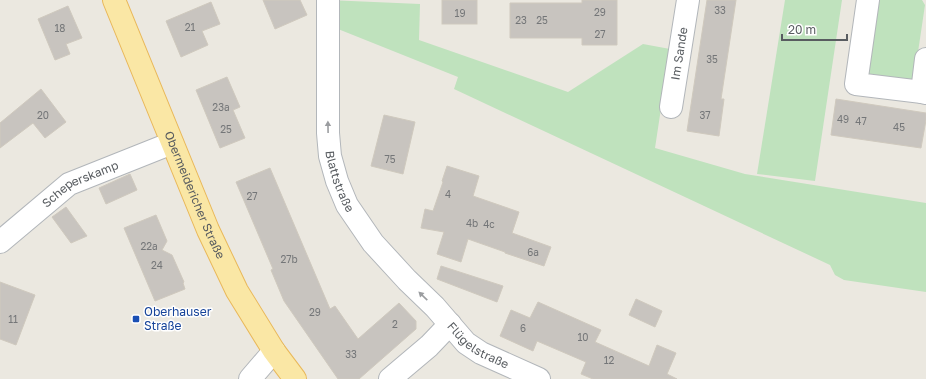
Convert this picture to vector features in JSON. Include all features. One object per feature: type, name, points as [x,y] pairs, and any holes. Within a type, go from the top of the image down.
[{"type":"main road","name":"Obermeidericher Straße","points":[[114,0],[208,230],[237,291],[274,351],[295,379]]},
{"type":"street","name":"Blattstraße","points":[[328,0],[328,133],[330,156],[346,205],[373,243],[450,324]]},
{"type":"street","name":"Im Sande","points":[[671,106],[688,0]]},
{"type":"street","points":[[868,0],[856,84],[924,92],[926,59]]},
{"type":"street","name":"Scheperskamp","points":[[0,242],[69,184],[172,144]]},
{"type":"street","name":"Flügelstraße","points":[[390,379],[430,346],[450,324],[473,349],[539,379]]},
{"type":"street","points":[[250,379],[274,351]]},
{"type":"green space","points":[[328,0],[420,4],[419,40],[568,92],[643,44],[670,49],[655,148],[745,174],[926,203],[926,292],[844,280],[835,275],[830,265],[454,89],[458,77],[328,25]]},
{"type":"green space","points":[[785,0],[842,0],[815,181],[757,174]]},
{"type":"green space","points":[[878,0],[922,0],[925,5],[914,79],[907,84],[873,78],[867,72]]},
{"type":"building","points":[[263,0],[300,0],[307,15],[275,29]]},
{"type":"building","points":[[442,0],[477,0],[477,24],[442,24]]},
{"type":"building","points":[[582,0],[617,0],[617,45],[582,45],[582,38],[510,38],[510,3],[582,3]]},
{"type":"building","points":[[707,0],[736,0],[721,99],[724,99],[719,136],[687,131]]},
{"type":"building","points":[[211,2],[220,24],[202,31],[208,45],[181,57],[166,21]]},
{"type":"building","points":[[68,6],[82,38],[66,44],[70,54],[55,60],[38,19]]},
{"type":"building","points":[[227,77],[240,107],[233,110],[245,138],[220,148],[196,90]]},
{"type":"building","points":[[41,89],[66,122],[45,138],[33,123],[0,148],[0,123]]},
{"type":"building","points":[[836,99],[926,113],[921,148],[831,135]]},
{"type":"building","points":[[384,115],[415,122],[403,174],[371,166]]},
{"type":"building","points":[[447,166],[479,176],[473,196],[519,212],[512,233],[551,247],[544,266],[468,239],[461,262],[437,254],[444,232],[421,228],[425,209],[433,211]]},
{"type":"building","points":[[270,168],[330,309],[335,306],[358,339],[399,303],[416,321],[416,329],[359,379],[338,379],[284,301],[271,270],[273,269],[236,182]]},
{"type":"building","points":[[130,174],[137,190],[106,204],[99,188]]},
{"type":"building","points":[[66,207],[87,236],[71,243],[52,217]]},
{"type":"building","points":[[156,215],[167,241],[162,250],[172,255],[184,282],[185,289],[155,301],[124,228]]},
{"type":"building","points":[[441,266],[503,286],[497,302],[437,279]]},
{"type":"building","points":[[0,282],[35,295],[16,345],[0,339]]},
{"type":"building","points":[[636,299],[662,311],[655,327],[629,315]]},
{"type":"building","points":[[538,302],[601,330],[595,342],[649,366],[657,345],[676,353],[667,374],[677,379],[593,379],[581,374],[586,362],[537,341],[533,351],[500,336],[511,310],[530,318]]},
{"type":"place","name":"Oberhauser Straße","points":[[136,319]]}]
